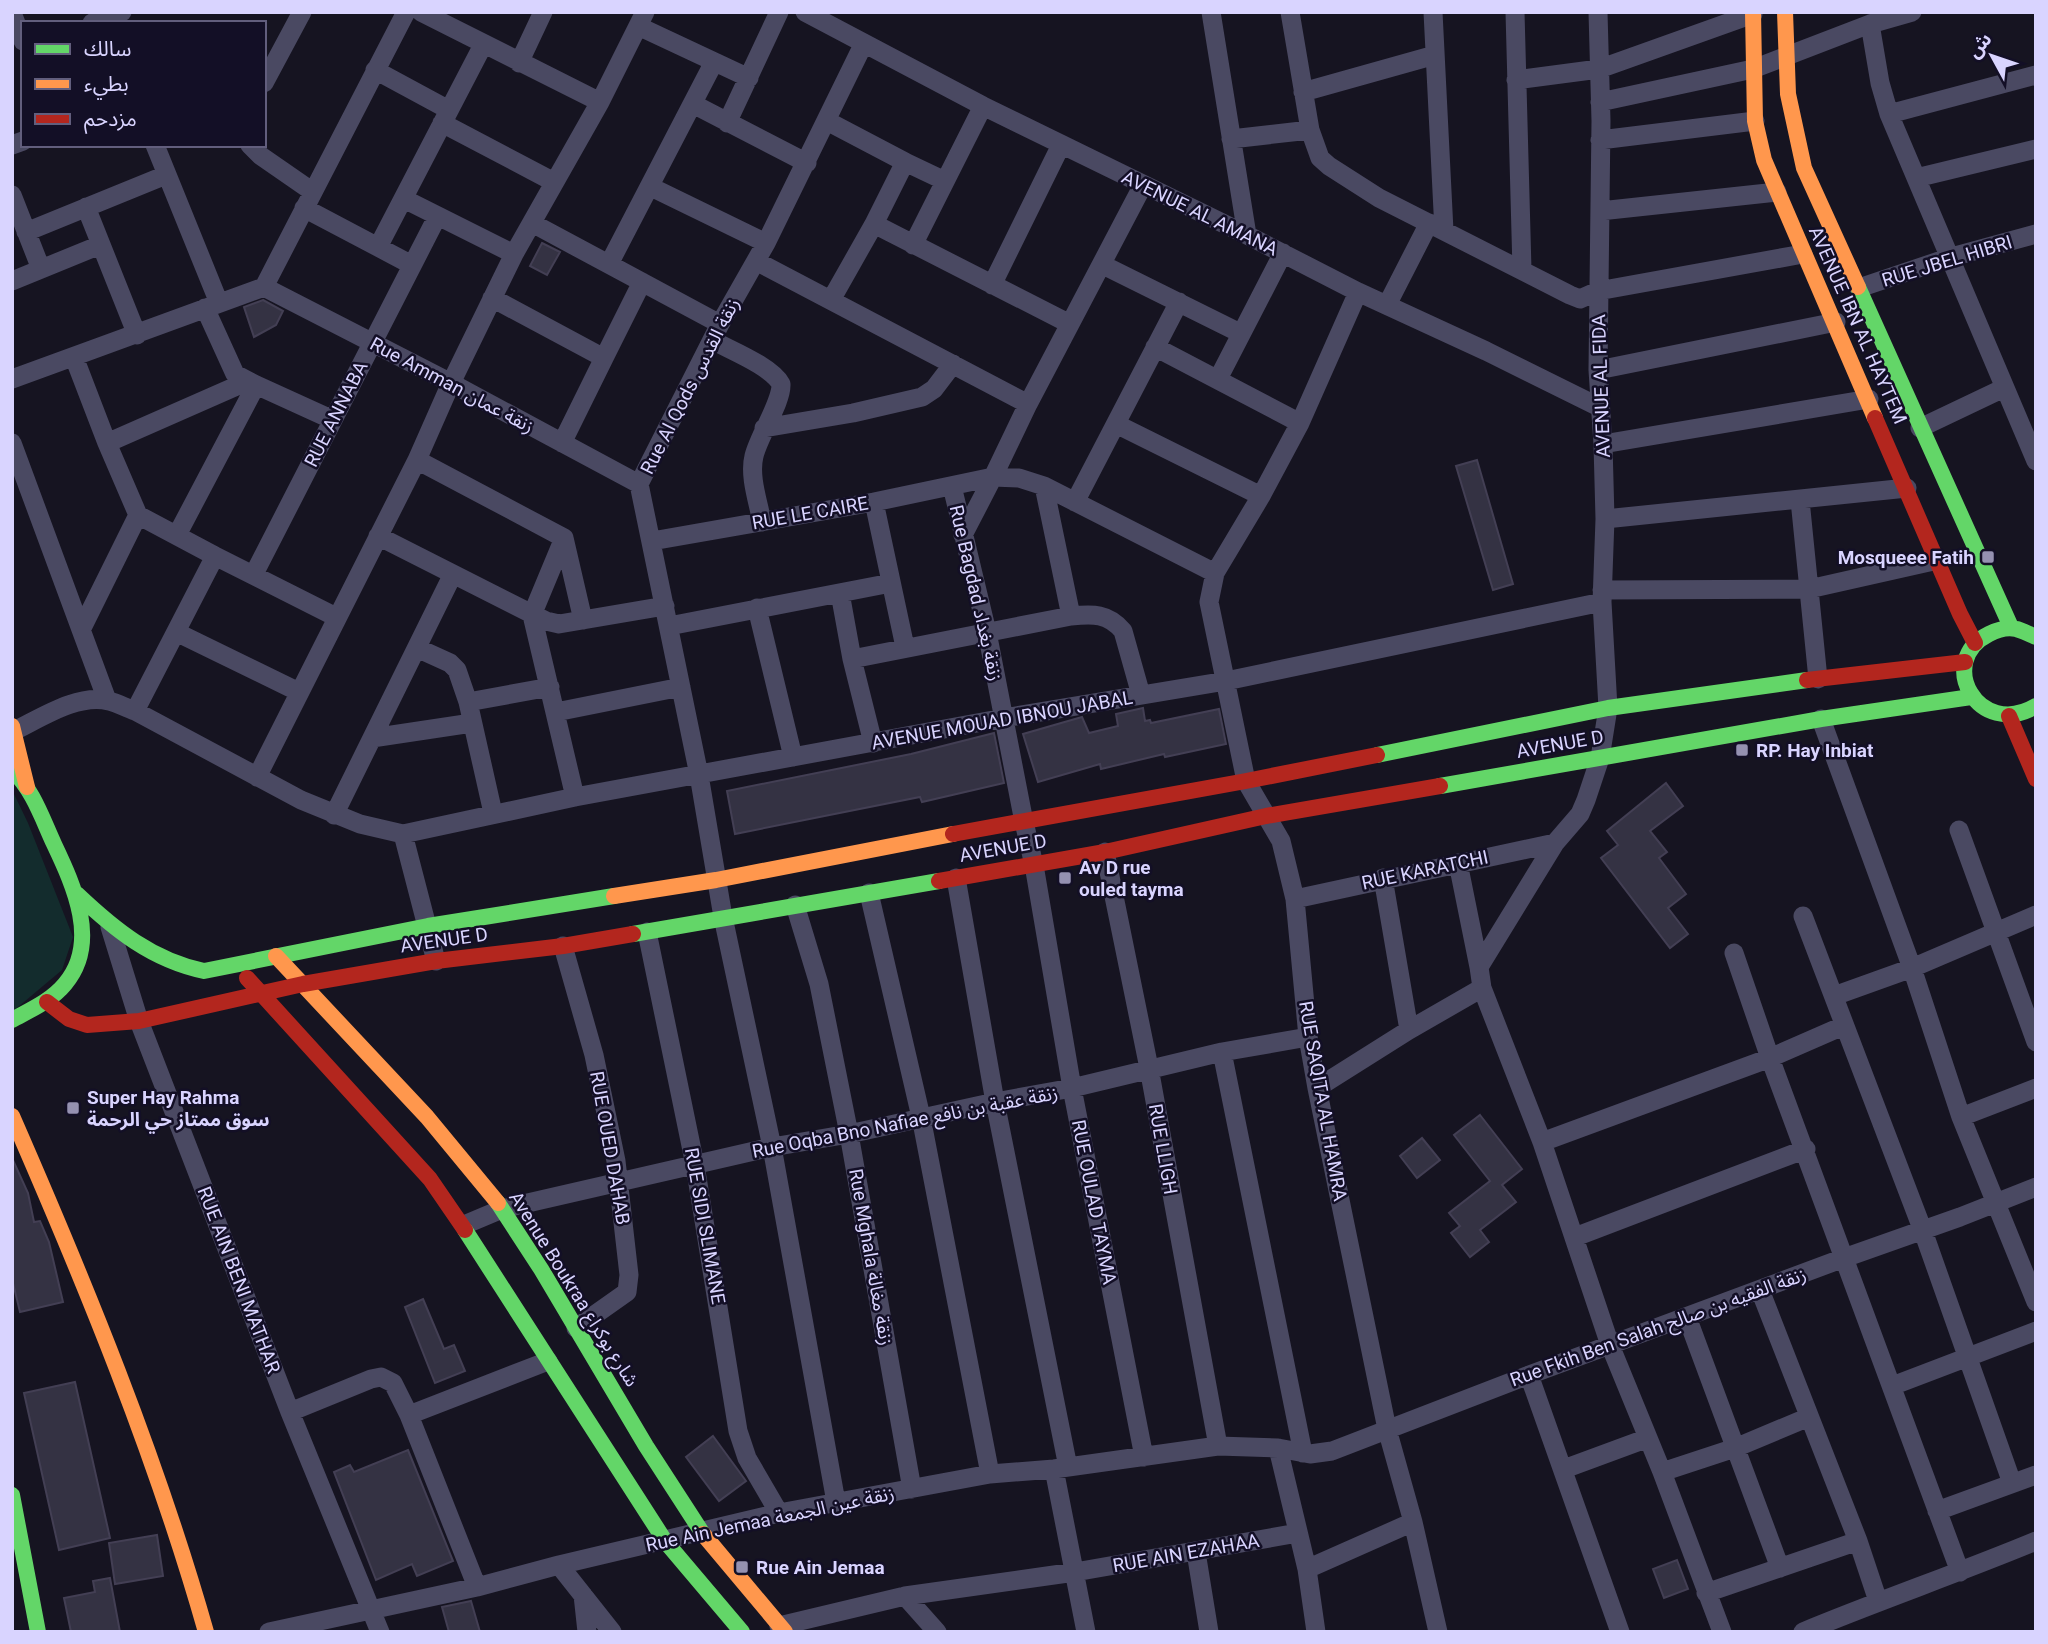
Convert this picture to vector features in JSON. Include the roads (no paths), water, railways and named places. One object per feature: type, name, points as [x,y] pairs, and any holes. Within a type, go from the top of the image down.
[{"type":"main road","name":"AVENUE IBN AL HAYTEM","points":[[1785,12],[1788,94],[1804,168],[2011,627]]},
{"type":"main road","name":"AVENUE IBN AL HAYTEM","points":[[1753,13],[1755,121],[1764,160],[1975,643]]},
{"type":"main road","points":[[2036,637],[2011,627],[1985,634],[1975,643],[1965,663],[1964,674],[1971,696],[1982,707],[1995,714],[2022,714],[2036,706]]},
{"type":"main road","name":"AVENUE D","points":[[77,894],[110,925],[152,955],[183,968],[204,971],[428,926],[716,880],[891,845],[1246,781],[1608,708],[1965,663]]},
{"type":"main road","name":"AVENUE D","points":[[47,1002],[69,1019],[87,1025],[139,1021],[303,984],[436,961],[563,946],[647,932],[1105,852],[1266,816],[1821,719],[1971,696]]},
{"type":"main road","points":[[2009,716],[2036,779]]},
{"type":"main road","points":[[13,728],[27,787],[77,894],[84,934],[80,957],[72,974],[47,1002],[13,1021]]},
{"type":"main road","points":[[12,770],[27,787]]},
{"type":"main road","name":"Avenue Boukraa شارع بوكراع","points":[[276,956],[461,1156],[502,1209],[702,1532],[782,1629]]},
{"type":"main road","points":[[237,965],[430,1179],[464,1225],[548,1361],[665,1541],[742,1632]]},
{"type":"main road","points":[[12,1116],[68,1244],[175,1529],[206,1632]]},
{"type":"main road","points":[[12,1495],[38,1632]]},
{"type":"street","points":[[266,79],[302,12]]},
{"type":"street","points":[[12,379],[264,287],[406,12]]},
{"type":"street","points":[[421,12],[600,102]]},
{"type":"street","points":[[519,63],[543,12]]},
{"type":"street","points":[[727,122],[779,12]]},
{"type":"street","name":"AVENUE AL AMANA","points":[[804,12],[1143,186],[1600,407]]},
{"type":"street","points":[[1211,12],[1247,235]]},
{"type":"street","points":[[1290,12],[1310,130],[1320,158],[1379,198],[1580,299],[1598,291],[1803,254]]},
{"type":"street","points":[[1387,305],[1436,227],[1433,12]]},
{"type":"street","points":[[1515,12],[1522,271]]},
{"type":"street","name":"AVENUE AL FIDA","points":[[1479,967],[1555,843],[1580,814],[1600,758],[1608,708],[1602,596],[1605,519],[1603,444],[1598,370],[1598,12]]},
{"type":"street","points":[[1600,102],[1753,69],[1870,24],[1912,12]]},
{"type":"street","points":[[12,13],[21,36]]},
{"type":"street","points":[[1516,80],[1599,69],[1753,13]]},
{"type":"street","points":[[257,777],[416,460],[514,254],[600,102],[641,19],[714,62],[749,78]]},
{"type":"street","points":[[1870,24],[1880,83],[1889,114],[2036,460]]},
{"type":"street","name":"Rue Al Qods زنقة القدس","points":[[836,1502],[772,1147],[723,917],[699,775],[639,484],[716,332],[807,163],[864,43]]},
{"type":"street","points":[[378,247],[483,45]]},
{"type":"street","points":[[1303,92],[1435,55]]},
{"type":"street","points":[[609,264],[714,62]]},
{"type":"street","points":[[375,69],[445,117],[554,182]]},
{"type":"street","points":[[1889,114],[2036,75]]},
{"type":"street","points":[[692,104],[807,163]]},
{"type":"street","points":[[913,244],[983,106]]},
{"type":"street","points":[[827,121],[945,181]]},
{"type":"street","points":[[1600,140],[1755,121]]},
{"type":"street","points":[[1231,139],[1310,130]]},
{"type":"street","points":[[992,285],[1061,145]]},
{"type":"street","points":[[156,147],[235,374],[333,420]]},
{"type":"street","points":[[252,147],[309,200],[378,247],[412,265]]},
{"type":"street","points":[[1916,178],[2036,149]]},
{"type":"street","points":[[831,300],[905,162]]},
{"type":"street","points":[[26,232],[166,175]]},
{"type":"street","points":[[962,535],[1143,186]]},
{"type":"street","points":[[651,187],[766,243]]},
{"type":"street","points":[[1600,211],[1777,192]]},
{"type":"street","points":[[12,195],[41,269]]},
{"type":"street","points":[[404,200],[514,254]]},
{"type":"street","points":[[86,207],[137,335]]},
{"type":"street","name":"RUE ANNABA","points":[[254,574],[438,217]]},
{"type":"street","points":[[532,223],[642,282],[716,332],[780,381],[779,394],[752,463],[762,522]]},
{"type":"street","points":[[874,224],[1070,324]]},
{"type":"street","name":"RUE JBEL HIBRI","points":[[1859,288],[1948,258],[2036,234]]},
{"type":"street","points":[[12,281],[100,245]]},
{"type":"street","points":[[1218,379],[1283,253]]},
{"type":"street","points":[[756,261],[1028,404]]},
{"type":"street","points":[[1104,265],[1240,333]]},
{"type":"street","points":[[562,443],[642,282]]},
{"type":"street","name":"Rue Amman زنقة عمان","points":[[264,287],[639,484]]},
{"type":"street","points":[[1215,573],[1300,423],[1358,292]]},
{"type":"street","points":[[492,298],[604,358]]},
{"type":"street","points":[[1075,502],[1179,302]]},
{"type":"street","points":[[1598,370],[1836,322]]},
{"type":"street","points":[[1155,346],[1300,423]]},
{"type":"street","points":[[75,357],[107,443],[138,515],[336,617]]},
{"type":"street","points":[[764,428],[828,418],[922,397],[934,389],[953,364]]},
{"type":"street","points":[[107,443],[252,383]]},
{"type":"street","points":[[177,535],[252,383]]},
{"type":"street","points":[[1920,428],[2004,388]]},
{"type":"street","points":[[1603,444],[1869,400]]},
{"type":"street","points":[[1116,424],[1261,496]]},
{"type":"street","points":[[12,443],[107,700]]},
{"type":"street","points":[[416,460],[564,538],[583,621]]},
{"type":"street","name":"Rue Bagdad زنقة بغداد","points":[[1034,864],[987,632],[962,535],[960,484],[993,477],[1019,478],[1044,486],[1215,573]]},
{"type":"street","name":"RUE LE CAIRE","points":[[652,541],[960,484]]},
{"type":"street","points":[[1044,486],[1071,616]]},
{"type":"street","points":[[1605,519],[1907,488]]},
{"type":"street","points":[[1800,500],[1818,680]]},
{"type":"street","points":[[874,502],[905,647]]},
{"type":"street","points":[[82,628],[138,515]]},
{"type":"street","points":[[378,536],[532,615],[559,624],[757,608],[891,583]]},
{"type":"street","points":[[564,538],[532,615],[575,797]]},
{"type":"street","points":[[135,711],[215,556]]},
{"type":"street","name":"AVENUE MOUAD IBNOU JABAL","points":[[403,834],[575,797],[1004,718],[1226,681],[1602,596],[1809,589],[1938,560]]},
{"type":"street","name":"RUE SAQITA AL HAMRA","points":[[1215,573],[1209,602],[1246,781],[1280,841],[1295,899],[1308,1037],[1317,1088],[1387,1429],[1413,1522],[1438,1632]]},
{"type":"street","points":[[334,815],[453,574]]},
{"type":"street","points":[[840,593],[852,659],[873,743]]},
{"type":"street","points":[[757,608],[793,757]]},
{"type":"street","points":[[852,659],[1071,616],[1099,614],[1118,624],[1123,631],[1141,695]]},
{"type":"street","points":[[176,632],[299,692]]},
{"type":"street","points":[[417,648],[457,670],[468,702],[493,813]]},
{"type":"street","points":[[468,702],[550,687]]},
{"type":"street","points":[[556,712],[681,687]]},
{"type":"street","points":[[13,728],[77,703],[107,700],[135,711],[334,815],[379,830],[403,834],[436,961]]},
{"type":"street","points":[[1821,719],[1912,968],[1962,1117],[2033,1289]]},
{"type":"street","points":[[372,738],[472,723]]},
{"type":"street","points":[[1959,830],[2036,1042]]},
{"type":"street","name":"RUE KARATCHI","points":[[1295,899],[1555,843]]},
{"type":"street","name":"RUE LLIGH","points":[[1105,852],[1149,1068],[1218,1446]]},
{"type":"street","points":[[1458,863],[1482,988],[1542,1142],[1611,1345],[1722,1632]]},
{"type":"street","name":"RUE OULAD TAYMA","points":[[1034,864],[1072,1088],[1144,1457]]},
{"type":"street","points":[[956,878],[1061,1468],[1086,1632]]},
{"type":"street","points":[[1383,878],[1409,1030]]},
{"type":"street","points":[[869,893],[921,1117],[990,1474]]},
{"type":"street","name":"Rue Mghala زنقة مغالة","points":[[795,905],[819,984],[849,1134],[912,1489]]},
{"type":"street","points":[[1833,996],[1912,968],[2036,915]]},
{"type":"street","points":[[1803,916],[1923,1231],[2012,1483]]},
{"type":"street","name":"RUE AIN BENI MATHAR","points":[[110,925],[139,1021],[290,1412],[380,1632]]},
{"type":"street","name":"RUE SIDI SLIMANE","points":[[647,932],[695,1165],[738,1431],[747,1458],[779,1513]]},
{"type":"street","name":"RUE OUED DAHAB","points":[[563,946],[594,1055],[620,1181],[629,1275],[627,1292],[576,1328]]},
{"type":"street","points":[[1734,953],[1770,1058],[1961,1572]]},
{"type":"street","points":[[1317,1088],[1482,988]]},
{"type":"street","points":[[1542,1142],[1770,1058],[1843,1026]]},
{"type":"street","name":"Rue Oqba Bno Nafiae زنقة عقبة بن نافع","points":[[464,1225],[502,1209],[772,1147],[849,1134],[921,1117],[1072,1088],[1222,1052],[1308,1037]]},
{"type":"street","points":[[1222,1052],[1303,1453]]},
{"type":"street","points":[[1962,1117],[2036,1088]]},
{"type":"street","points":[[1575,1237],[1806,1149]]},
{"type":"street","name":"Rue Fkih Ben Salah زنقة الفقيه بن صالح","points":[[1278,1448],[1317,1454],[1332,1451],[2036,1187]]},
{"type":"street","points":[[1760,1290],[1858,1541],[1878,1601]]},
{"type":"street","points":[[1687,1317],[1780,1568]]},
{"type":"street","points":[[1892,1386],[2036,1331]]},
{"type":"street","points":[[410,1415],[548,1361]]},
{"type":"street","points":[[1529,1375],[1620,1632]]},
{"type":"street","points":[[290,1412],[381,1377],[393,1383],[410,1415],[477,1587]]},
{"type":"street","points":[[1662,1472],[1735,1448],[1809,1417]]},
{"type":"street","points":[[1563,1469],[1648,1438]]},
{"type":"street","name":"Rue Ain Jemaa زنقة عين الجمعة","points":[[269,1632],[477,1587],[559,1565],[836,1502],[990,1474],[1061,1468],[1218,1446],[1278,1448]]},
{"type":"street","points":[[1278,1448],[1307,1569],[1316,1632]]},
{"type":"street","points":[[1937,1511],[2036,1475]]},
{"type":"street","points":[[1307,1569],[1413,1522]]},
{"type":"street","name":"RUE AIN EZAHAA","points":[[782,1629],[905,1596],[1075,1572],[1298,1533]]},
{"type":"street","points":[[1706,1593],[1858,1541]]},
{"type":"street","points":[[1803,1632],[2036,1541]]},
{"type":"street","points":[[1196,1552],[1209,1632]]},
{"type":"street","points":[[559,1565],[612,1632]]},
{"type":"street","points":[[583,1594],[587,1632]]},
{"type":"street","points":[[905,1596],[937,1632]]},
{"type":"place","name":"Mosqueee Fatih","points":[[1988,557]]},
{"type":"place","name":"RP. Hay Inbiat","points":[[1742,750]]},
{"type":"place","name":"Av D rue ouled tayma","points":[[1065,878]]},
{"type":"place","name":"Super Hay Rahma سوق ممتاز حي الرحمة","points":[[73,1108]]},
{"type":"place","name":"Rue Ain Jemaa","points":[[742,1567]]}]
